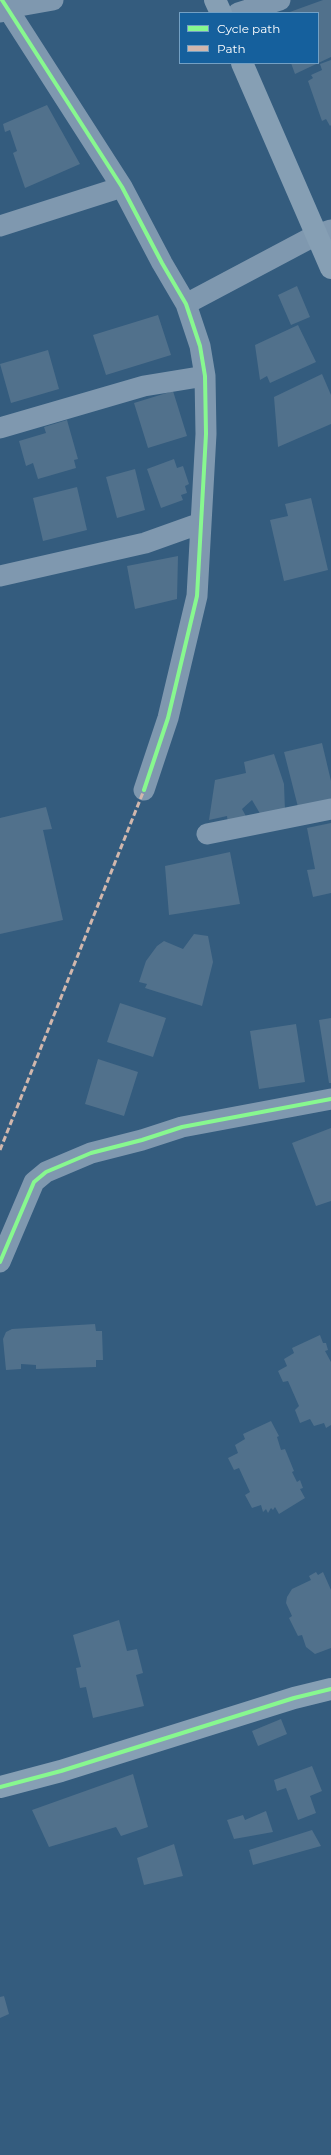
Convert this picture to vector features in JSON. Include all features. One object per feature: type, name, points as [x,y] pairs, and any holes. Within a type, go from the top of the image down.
[{"type":"street","points":[[52,0],[3,7],[122,187],[162,264],[186,304],[200,346],[205,376],[206,434],[197,596],[168,718],[144,790]]},
{"type":"street","points":[[215,0],[221,12]]},
{"type":"street","points":[[241,12],[280,0]]},
{"type":"street","points":[[242,64],[323,232],[331,268]]},
{"type":"street","points":[[0,226],[122,187]]},
{"type":"street","points":[[186,304],[323,232]]},
{"type":"street","points":[[0,428],[144,386],[205,376]]},
{"type":"street","points":[[0,576],[145,543],[201,523]]},
{"type":"street","points":[[207,834],[331,809]]},
{"type":"street","points":[[0,1262],[34,1182],[46,1172],[90,1153],[142,1140],[182,1127],[331,1099]]},
{"type":"street","points":[[0,1787],[61,1771],[265,1707],[331,1689]]},
{"type":"building","points":[[323,0],[331,0],[331,57],[319,63],[319,12],[290,12]]},
{"type":"building","points":[[331,60],[330,126],[326,119],[322,121],[308,81],[313,78],[311,75],[322,70],[320,64]]},
{"type":"building","points":[[291,64],[316,64],[295,74]]},
{"type":"building","points":[[47,105],[80,164],[25,188],[13,153],[17,151],[10,130],[5,132],[3,124]]},
{"type":"building","points":[[297,286],[310,317],[291,325],[278,295]]},
{"type":"building","points":[[158,315],[171,355],[106,375],[93,335]]},
{"type":"building","points":[[298,325],[316,362],[270,383],[267,376],[260,380],[255,345]]},
{"type":"building","points":[[48,350],[59,389],[11,403],[0,364]]},
{"type":"building","points":[[322,374],[331,395],[331,424],[278,447],[274,397]]},
{"type":"building","points":[[173,391],[187,436],[148,448],[134,403]]},
{"type":"building","points":[[67,420],[78,459],[74,460],[76,468],[38,479],[33,463],[26,466],[19,441],[46,433],[44,427]]},
{"type":"building","points":[[174,459],[177,468],[183,466],[189,484],[185,486],[187,493],[181,495],[183,500],[161,508],[147,469]]},
{"type":"building","points":[[135,469],[145,510],[117,518],[106,477]]},
{"type":"building","points":[[77,487],[87,530],[43,541],[33,498]]},
{"type":"building","points":[[311,498],[328,570],[284,581],[270,520],[288,516],[285,504]]},
{"type":"building","points":[[178,556],[177,599],[135,609],[127,566]]},
{"type":"building","points":[[322,743],[331,781],[331,799],[298,807],[284,752]]},
{"type":"building","points":[[274,754],[284,784],[285,811],[262,817],[252,800],[242,809],[247,818],[228,825],[227,816],[209,820],[215,780],[246,773],[244,762]]},
{"type":"building","points":[[46,807],[52,829],[43,830],[63,920],[0,934],[0,818]]},
{"type":"building","points":[[331,823],[331,893],[313,897],[307,870],[315,869],[307,828]]},
{"type":"building","points":[[230,852],[240,904],[169,915],[165,866]]},
{"type":"building","points":[[194,934],[208,936],[213,962],[202,1006],[145,988],[147,984],[139,982],[146,961],[157,946],[164,941],[183,949]]},
{"type":"building","points":[[120,1003],[166,1018],[153,1057],[107,1042]]},
{"type":"building","points":[[331,1018],[331,1083],[329,1083],[319,1020]]},
{"type":"building","points":[[296,1024],[305,1082],[259,1089],[250,1031]]},
{"type":"building","points":[[98,1059],[138,1072],[124,1116],[85,1104]]},
{"type":"building","points":[[331,1128],[331,1201],[316,1206],[292,1143]]},
{"type":"building","points":[[95,1324],[96,1331],[102,1331],[103,1360],[96,1360],[96,1367],[36,1369],[36,1365],[21,1364],[21,1369],[6,1370],[3,1339],[6,1332],[12,1329]]},
{"type":"building","points":[[320,1335],[323,1343],[326,1343],[328,1350],[325,1351],[331,1362],[331,1425],[326,1428],[324,1423],[314,1426],[310,1419],[300,1423],[295,1410],[299,1406],[288,1381],[283,1382],[278,1371],[287,1366],[284,1359],[294,1353],[292,1348]]},
{"type":"building","points":[[271,1421],[279,1436],[277,1437],[281,1450],[285,1449],[294,1471],[292,1472],[297,1482],[300,1480],[303,1488],[300,1489],[305,1498],[279,1514],[275,1507],[273,1510],[271,1508],[268,1513],[266,1509],[263,1512],[261,1505],[252,1508],[245,1495],[250,1492],[239,1468],[234,1470],[228,1458],[238,1453],[235,1445],[245,1439],[243,1434]]},
{"type":"building","points":[[316,1572],[318,1575],[323,1572],[331,1590],[331,1648],[315,1654],[306,1647],[302,1635],[298,1636],[289,1618],[292,1616],[286,1603],[287,1597],[292,1589],[311,1580],[309,1576]]},
{"type":"building","points":[[119,1620],[127,1651],[137,1649],[143,1673],[136,1675],[144,1706],[93,1718],[86,1687],[80,1688],[76,1668],[81,1667],[73,1635]]},
{"type":"building","points":[[281,1719],[287,1734],[258,1746],[252,1731]]},
{"type":"building","points":[[312,1766],[322,1791],[310,1796],[316,1813],[298,1820],[286,1788],[277,1791],[274,1780]]},
{"type":"building","points":[[133,1774],[148,1827],[121,1836],[116,1827],[49,1847],[32,1810]]},
{"type":"building","points":[[266,1811],[273,1832],[234,1839],[227,1820],[243,1815],[245,1820]]},
{"type":"building","points":[[312,1830],[321,1846],[253,1865],[249,1850]]},
{"type":"building","points":[[174,1844],[183,1876],[144,1885],[137,1858]]},
{"type":"building","points":[[4,1996],[9,2014],[0,2018],[0,1997]]},
{"type":"marked path","points":[[0,1150],[144,790]]},
{"type":"cycle path","points":[[2,0],[122,187],[162,263],[186,304],[200,346],[205,376],[206,434],[197,596],[168,718],[144,790]]},
{"type":"cycle path","points":[[0,1262],[34,1182],[46,1172],[91,1153],[142,1140],[182,1127],[331,1099]]},
{"type":"cycle path","points":[[0,1787],[61,1771],[294,1698],[331,1689]]}]
